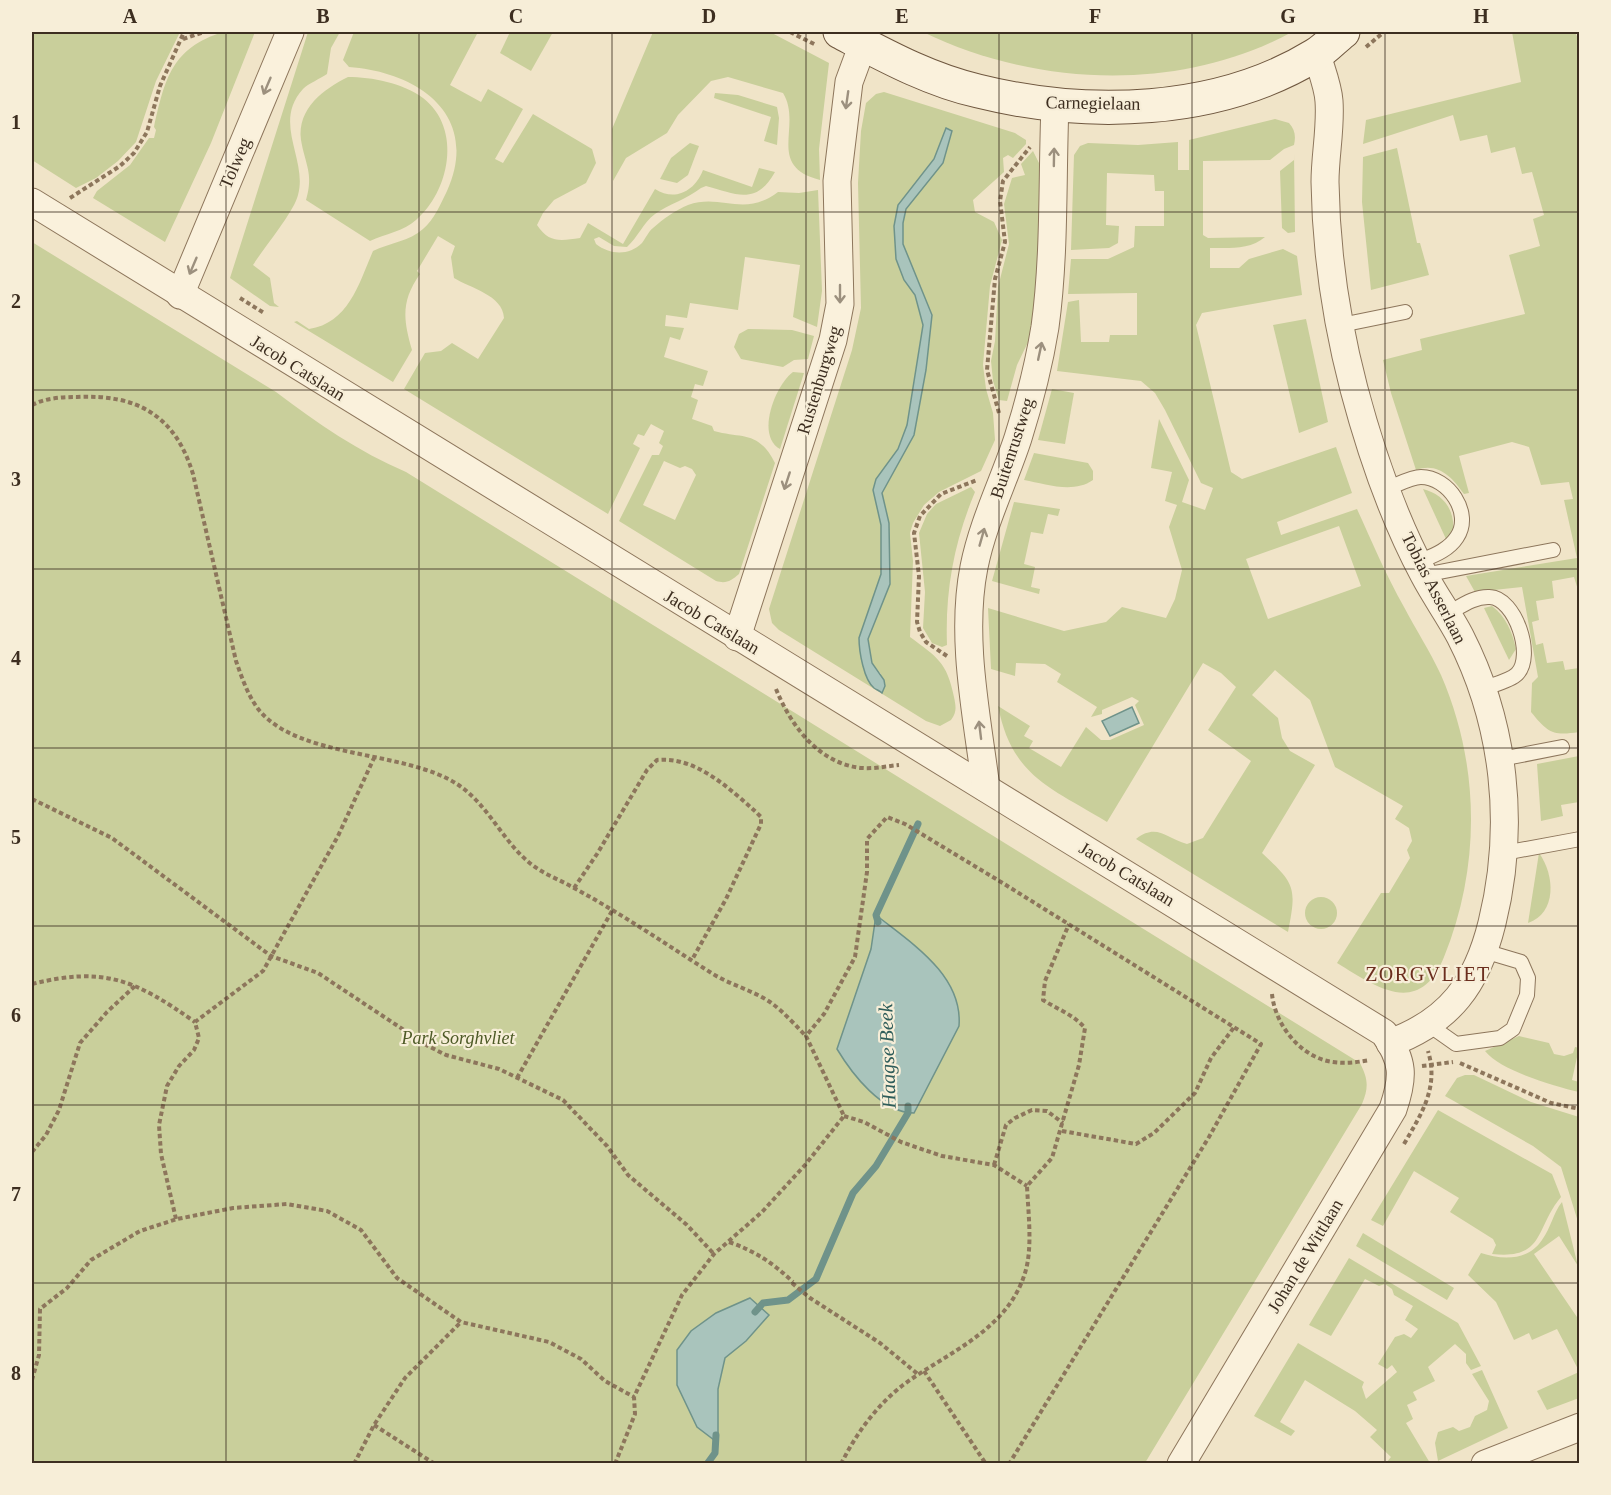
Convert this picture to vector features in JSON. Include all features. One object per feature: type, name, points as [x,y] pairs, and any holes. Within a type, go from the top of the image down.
[{"type":"main road","name":"Carnegielaan","points":[[851,38],[923,74],[978,91],[1055,105],[1155,104],[1207,97],[1279,74],[1317,54],[1343,32]]},
{"type":"street","name":"Tolweg","points":[[180,295],[290,32]]},
{"type":"street","name":"Rustenburgweg","points":[[736,638],[833,340],[840,304],[837,181],[849,82],[851,38]]},
{"type":"street","name":"Tobias Asserlaan","points":[[1317,54],[1329,101],[1325,184],[1333,273],[1354,388],[1386,489],[1421,568],[1459,635],[1482,689],[1501,759],[1505,822],[1504,853],[1496,906],[1484,951],[1467,985],[1446,1013],[1418,1033],[1380,1051]]},
{"type":"street","name":"Buitenrustweg","points":[[986,788],[968,617],[974,568],[983,532],[1018,437],[1045,327],[1052,235],[1055,105]]},
{"type":"street","name":"Jacob Catslaan","points":[[32,202],[736,638],[1358,1016],[1384,1033],[1380,1051]]},
{"type":"street","name":"Johan de Wittlaan","points":[[1181,1464],[1393,1109],[1402,1082],[1401,1069],[1380,1051]]},
{"type":"street","points":[[1485,1464],[1580,1427]]},
{"type":"lane","points":[[1341,325],[1405,312]]},
{"type":"lane","points":[[1386,489],[1419,477],[1436,479],[1452,491],[1460,509],[1461,531],[1455,540],[1421,568]]},
{"type":"lane","points":[[1421,568],[1553,550]]},
{"type":"lane","points":[[1447,614],[1478,597],[1493,596],[1507,606],[1516,622],[1525,647],[1523,662],[1516,675],[1482,689]]},
{"type":"lane","points":[[1501,759],[1562,747]]},
{"type":"lane","points":[[1504,853],[1580,839]]},
{"type":"lane","points":[[1429,1025],[1456,1044],[1500,1038],[1513,1029],[1527,995],[1528,978],[1521,962],[1484,951]]},
{"type":"path","points":[[69,199],[120,166],[134,153],[147,132],[160,86],[184,32]]},
{"type":"path","points":[[182,39],[204,32]]},
{"type":"path","points":[[1018,437],[1005,425],[997,410],[989,384],[987,356],[995,279],[1005,242],[1000,219],[1003,181],[1030,147]]},
{"type":"path","points":[[32,405],[64,397],[122,398],[143,407],[162,420],[176,435],[187,453],[236,661],[246,688],[259,711],[277,726],[302,738],[374,758],[408,764],[456,783],[470,794],[510,842],[536,868],[693,958],[728,982],[770,1002],[806,1036],[844,1116],[864,1122],[901,1142],[942,1156],[994,1165],[1027,1186]]},
{"type":"path","points":[[972,670],[935,649],[920,632],[918,622],[920,584],[914,532],[920,516],[941,494],[1006,470]]},
{"type":"path","points":[[775,688],[801,735],[827,755],[859,768],[900,765]]},
{"type":"path","points":[[195,1022],[262,971],[347,820],[374,758]]},
{"type":"path","points":[[574,888],[647,770],[657,760],[670,758],[720,779],[756,812],[761,825],[726,899],[693,958]]},
{"type":"path","points":[[32,799],[112,838],[271,956],[318,973],[428,1046],[446,1055],[499,1069],[563,1101],[607,1146],[628,1175],[687,1226],[714,1254]]},
{"type":"path","points":[[806,1036],[824,1014],[855,957],[867,872],[867,839],[887,817],[921,833],[1261,1044],[1209,1137],[1010,1464]]},
{"type":"path","points":[[517,1078],[612,911]]},
{"type":"path","points":[[841,1464],[864,1425],[882,1403],[924,1371],[988,1328],[1010,1300],[1025,1272],[1029,1229],[1027,1186],[1042,1172],[1052,1158],[1062,1131],[1079,1065],[1085,1028],[1077,1019],[1064,1014],[1043,1000],[1045,981],[1069,924]]},
{"type":"path","points":[[32,984],[94,977],[114,978],[150,991],[195,1022],[199,1038],[194,1050],[179,1066],[167,1086],[159,1125],[161,1154],[177,1220]]},
{"type":"path","points":[[32,1152],[46,1135],[59,1110],[80,1043],[107,1012],[136,985]]},
{"type":"path","points":[[1272,994],[1279,1022],[1305,1050],[1331,1062],[1380,1051]]},
{"type":"path","points":[[1062,1131],[1136,1144],[1154,1133],[1195,1093],[1211,1058],[1234,1026]]},
{"type":"path","points":[[1432,1064],[1458,1061],[1551,1103],[1580,1109]]},
{"type":"path","points":[[994,1165],[1006,1125],[1015,1118],[1032,1110],[1047,1111],[1063,1123]]},
{"type":"path","points":[[615,1464],[635,1414],[634,1397],[682,1295],[714,1254],[762,1212],[805,1165],[844,1116]]},
{"type":"path","points":[[32,1380],[39,1355],[40,1309],[67,1288],[91,1260],[140,1231],[177,1220],[263,1204],[287,1204],[327,1210],[361,1230],[406,1287],[461,1322],[549,1342],[581,1359],[605,1381],[634,1397]]},
{"type":"path","points":[[728,1242],[749,1249],[770,1261],[810,1298],[880,1343],[919,1375]]},
{"type":"path","points":[[354,1464],[374,1425],[405,1378],[461,1322]]},
{"type":"path","points":[[924,1371],[939,1390],[986,1464]]},
{"type":"path","points":[[374,1425],[435,1464]]},
{"type":"green space","points":[[32,32],[180,32],[156,81],[136,142],[118,161],[96,178],[76,188],[32,160]]},
{"type":"green space","points":[[223,32],[255,32],[211,143],[165,242],[93,198],[97,191],[130,165],[149,138],[154,138],[156,130],[154,127],[162,94],[167,80],[182,56],[192,47]]},
{"type":"green space","points":[[308,32],[340,32],[331,48],[327,74],[303,89],[294,102],[290,128],[299,168],[298,195],[285,220],[253,265],[270,278],[274,303],[279,307],[270,306],[230,278]]},
{"type":"green space","points":[[354,32],[478,32],[450,85],[481,102],[488,89],[523,109],[495,159],[503,163],[533,114],[592,149],[596,163],[586,183],[554,200],[537,225],[551,238],[567,240],[580,238],[588,223],[623,244],[655,189],[670,194],[684,192],[695,184],[703,170],[752,187],[759,168],[775,172],[760,190],[745,195],[706,186],[701,188],[655,214],[627,247],[614,246],[599,237],[594,239],[596,244],[613,252],[631,250],[642,243],[651,230],[665,218],[683,207],[700,202],[754,203],[766,200],[778,192],[799,193],[818,190],[822,291],[817,327],[793,317],[800,265],[745,257],[738,310],[690,303],[687,318],[666,315],[665,326],[684,328],[680,340],[670,337],[664,357],[708,371],[703,386],[695,384],[691,397],[698,400],[692,419],[712,426],[714,431],[756,440],[769,452],[775,463],[739,574],[726,582],[716,581],[619,521],[652,455],[659,455],[663,446],[659,443],[664,431],[651,424],[644,436],[638,434],[633,444],[640,448],[608,514],[404,389],[425,353],[441,351],[452,343],[478,359],[504,318],[498,303],[492,298],[454,278],[451,257],[455,246],[438,236],[417,271],[420,274],[409,293],[406,319],[412,350],[393,382],[294,322],[297,321],[309,329],[334,319],[351,300],[373,251],[418,233],[431,221],[447,191],[455,164],[456,140],[449,120],[437,102],[419,88],[398,78],[349,67],[343,60]],"holes":[[[664,461],[680,468],[685,466],[692,469],[696,475],[675,520],[643,505]]]},
{"type":"green space","points":[[510,32],[553,32],[531,71],[500,53]]},
{"type":"green space","points":[[653,32],[770,32],[829,63],[819,149],[820,180],[803,174],[794,165],[789,155],[788,106],[783,93],[728,77],[711,81],[678,115],[667,133],[626,158],[613,181],[612,129]]},
{"type":"green space","points":[[923,32],[1292,32],[1249,52],[1203,65],[1156,73],[1108,76],[1060,72],[1013,64],[967,50]]},
{"type":"green space","points":[[1512,32],[1575,32],[1580,43],[1579,593],[1574,577],[1552,581],[1554,598],[1536,601],[1539,620],[1532,622],[1536,645],[1543,643],[1547,663],[1563,661],[1565,670],[1579,668],[1579,732],[1563,734],[1547,729],[1531,712],[1532,683],[1538,677],[1522,587],[1475,592],[1466,576],[1577,558],[1564,500],[1573,499],[1569,482],[1541,485],[1529,447],[1512,442],[1459,456],[1469,493],[1464,494],[1455,482],[1438,470],[1424,468],[1416,470],[1391,393],[1383,360],[1422,350],[1420,339],[1525,314],[1509,255],[1540,246],[1533,219],[1544,215],[1532,172],[1522,174],[1515,147],[1491,153],[1487,135],[1460,141],[1453,115],[1363,144],[1366,120],[1521,82]]},
{"type":"green space","points":[[348,77],[387,82],[406,88],[423,98],[436,111],[447,143],[447,160],[443,177],[437,193],[427,208],[406,227],[370,241],[306,200],[309,176],[301,140],[303,118],[314,101],[330,87]]},
{"type":"green space","points":[[884,92],[1015,133],[1026,140],[1026,144],[1013,158],[1008,155],[1003,158],[1004,172],[973,200],[975,212],[994,222],[1002,240],[990,286],[983,365],[986,389],[993,413],[995,440],[981,471],[939,492],[924,505],[910,533],[913,561],[910,637],[934,656],[944,668],[955,704],[955,712],[951,720],[940,726],[926,721],[779,630],[772,623],[769,609],[852,350],[861,308],[858,183],[861,131],[866,103],[876,94]],"holes":[[[946,129],[952,132],[941,163],[906,209],[903,223],[903,244],[932,315],[926,370],[914,435],[882,493],[889,523],[890,584],[868,639],[872,663],[881,674],[872,682],[859,638],[881,574],[881,525],[873,490],[876,479],[898,449],[907,425],[923,325],[915,295],[904,280],[898,205],[934,159]]]},
{"type":"green space","points":[[715,93],[738,95],[777,107],[779,118],[777,145],[764,141],[771,117],[714,98]]},
{"type":"green space","points":[[1275,119],[1289,123],[1295,136],[1294,145],[1284,149],[1270,160],[1203,161],[1203,235],[1208,238],[1265,237],[1246,246],[1210,248],[1210,268],[1239,268],[1249,259],[1283,249],[1297,256],[1302,295],[1202,313],[1196,325],[1231,472],[1242,479],[1336,447],[1352,493],[1277,522],[1281,535],[1357,509],[1391,583],[1441,675],[1454,709],[1469,780],[1470,852],[1465,887],[1444,957],[1434,976],[1422,987],[1409,992],[1395,992],[1381,988],[1337,963],[1381,893],[1389,893],[1410,858],[1407,850],[1412,841],[1409,828],[1395,819],[1403,806],[1335,767],[1310,700],[1275,670],[1252,695],[1278,718],[1282,738],[1290,751],[1315,765],[1262,853],[1281,872],[1291,887],[1292,905],[1288,932],[1136,839],[1150,832],[1161,833],[1187,844],[1203,838],[1251,761],[1208,730],[1236,687],[1221,673],[1203,663],[1107,822],[1036,778],[1013,749],[1004,730],[998,706],[1030,726],[1024,736],[1033,741],[1029,748],[1061,767],[1086,727],[1101,740],[1110,740],[1144,725],[1135,705],[1139,701],[1132,697],[1102,710],[1102,714],[1091,717],[1097,707],[1057,682],[1061,674],[1045,664],[1016,663],[1015,676],[991,669],[988,608],[1064,631],[1106,622],[1122,607],[1166,618],[1175,599],[1182,570],[1169,527],[1177,505],[1165,501],[1172,472],[1151,468],[1159,419],[1189,480],[1182,502],[1205,510],[1213,488],[1201,483],[1155,393],[1141,381],[1057,371],[1068,302],[1079,300],[1081,342],[1109,342],[1110,335],[1137,335],[1137,293],[1068,294],[1071,259],[1108,259],[1134,247],[1135,226],[1164,226],[1164,191],[1155,191],[1154,175],[1107,173],[1106,225],[1119,226],[1118,243],[1109,248],[1071,250],[1074,155],[1080,146],[1088,143],[1138,145],[1178,142],[1178,170],[1189,170],[1189,140]],"holes":[[[1339,526],[1361,586],[1268,619],[1246,559]]]},
{"type":"green space","points":[[690,143],[699,146],[688,175],[677,183],[660,179],[671,158]]},
{"type":"green space","points":[[1397,148],[1417,243],[1420,243],[1429,275],[1371,290],[1362,202],[1363,157]]},
{"type":"green space","points":[[1033,151],[1040,165],[1040,228],[1035,300],[1030,338],[1017,365],[1007,401],[999,400],[993,381],[991,361],[995,341],[998,287],[1009,244],[1004,204],[1012,178],[1025,175],[1021,164]]},
{"type":"green space","points":[[1294,153],[1295,232],[1288,233],[1282,228],[1280,171],[1294,160]]},
{"type":"green space","name":"Park Sorghvliet","points":[[32,242],[276,392],[339,436],[406,472],[1360,1063],[1367,1083],[1362,1104],[1145,1463],[32,1463]]},
{"type":"green space","points":[[1306,319],[1328,422],[1299,433],[1273,325]]},
{"type":"green space","points":[[748,329],[792,330],[814,336],[808,359],[794,360],[783,367],[741,359],[734,347],[739,334]]},
{"type":"green space","points":[[793,372],[804,373],[780,449],[773,442],[769,433],[771,410],[780,387]]},
{"type":"green space","points":[[1052,389],[1074,393],[1065,444],[1038,440]]},
{"type":"green space","points":[[1034,453],[1088,463],[1093,471],[1093,480],[1068,487],[1024,480]]},
{"type":"green space","points":[[971,487],[975,492],[956,548],[949,586],[947,645],[942,647],[932,643],[923,628],[925,592],[919,533],[927,514],[936,504]]},
{"type":"green space","points":[[1423,489],[1442,499],[1450,510],[1453,530],[1446,539]]},
{"type":"green space","points":[[1014,502],[1060,509],[1058,516],[1048,514],[1043,534],[1031,532],[1024,564],[1035,567],[1031,587],[1040,589],[1039,594],[992,581]]},
{"type":"green space","points":[[1492,606],[1505,620],[1513,636],[1516,649],[1509,660],[1484,608]]},
{"type":"green space","points":[[1579,756],[1579,802],[1561,805],[1563,816],[1541,821],[1537,764]]},
{"type":"green space","points":[[1539,853],[1548,872],[1550,892],[1544,911],[1528,923]]},
{"type":"green space","points":[[1321,897],[1332,902],[1337,913],[1332,924],[1321,929],[1310,924],[1305,913],[1310,902]]},
{"type":"green space","points":[[1519,1036],[1549,1043],[1554,1054],[1564,1056],[1573,1053],[1575,1047],[1579,1048],[1572,1080],[1579,1082],[1579,1092],[1542,1082],[1515,1071],[1485,1051]]},
{"type":"green space","points":[[1474,1075],[1531,1102],[1579,1117],[1579,1225],[1561,1167],[1533,1146],[1445,1096],[1457,1078]]},
{"type":"green space","points":[[1438,1110],[1552,1174],[1561,1197],[1530,1247],[1509,1255],[1492,1254],[1496,1245],[1493,1239],[1450,1212],[1459,1198],[1414,1171],[1383,1226],[1371,1220]]},
{"type":"green space","points":[[1562,1202],[1578,1266],[1559,1236],[1534,1254],[1579,1320],[1579,1371],[1557,1329],[1532,1340],[1529,1333],[1514,1340],[1496,1302],[1468,1275],[1481,1253],[1506,1258],[1530,1252],[1545,1235]]},
{"type":"green space","points":[[1363,1233],[1454,1288],[1447,1300],[1356,1246]]},
{"type":"green space","points":[[1349,1258],[1458,1323],[1481,1366],[1471,1370],[1466,1363],[1466,1354],[1455,1344],[1428,1367],[1435,1381],[1413,1392],[1417,1400],[1407,1405],[1413,1419],[1406,1423],[1430,1463],[1386,1463],[1391,1457],[1370,1437],[1377,1430],[1355,1411],[1305,1380],[1280,1422],[1295,1431],[1291,1436],[1254,1416],[1298,1343],[1364,1382],[1362,1387],[1366,1399],[1397,1372],[1392,1365],[1387,1369],[1378,1364],[1395,1337],[1404,1334],[1411,1338],[1418,1329],[1405,1320],[1413,1306],[1394,1295],[1392,1289],[1385,1284],[1379,1286],[1365,1279],[1331,1336],[1309,1325]]},
{"type":"green space","points":[[1482,1370],[1508,1428],[1438,1461],[1435,1443],[1438,1432],[1453,1427],[1459,1431],[1470,1427],[1475,1416],[1487,1410],[1489,1401],[1472,1374]]},
{"type":"green space","points":[[1579,1372],[1579,1398],[1547,1410],[1537,1391]]},
{"type":"water","points":[[946,128],[952,131],[943,163],[906,209],[903,223],[903,244],[932,315],[926,370],[914,435],[882,493],[889,523],[890,584],[868,639],[872,663],[884,680],[885,686],[882,693],[874,688],[867,679],[859,644],[881,574],[881,525],[873,490],[876,479],[898,449],[907,425],[923,325],[915,295],[904,280],[896,259],[894,226],[898,205],[934,159]]},
{"type":"water","points":[[1132,707],[1139,723],[1110,736],[1102,721]]},
{"type":"water","points":[[876,915],[932,962],[953,991],[958,1008],[959,1026],[914,1113],[891,1107],[869,1090],[851,1070],[837,1049],[871,949]]},
{"type":"water","points":[[750,1298],[769,1315],[746,1341],[725,1358],[718,1389],[718,1443],[697,1427],[677,1385],[677,1350],[691,1331],[716,1313]]},
{"type":"waterway","name":"Haagse Beek","points":[[878,922],[876,915],[918,824]]},
{"type":"waterway","name":"Haagse Beek","points":[[755,1312],[763,1303],[788,1300],[816,1279],[853,1193],[876,1166],[908,1113],[908,1106]]},
{"type":"waterway","name":"Haagse Beek","points":[[707,1464],[715,1453],[716,1435]]},
{"type":"district","name":"ZORGVLIET","points":[[1428,974]]}]
